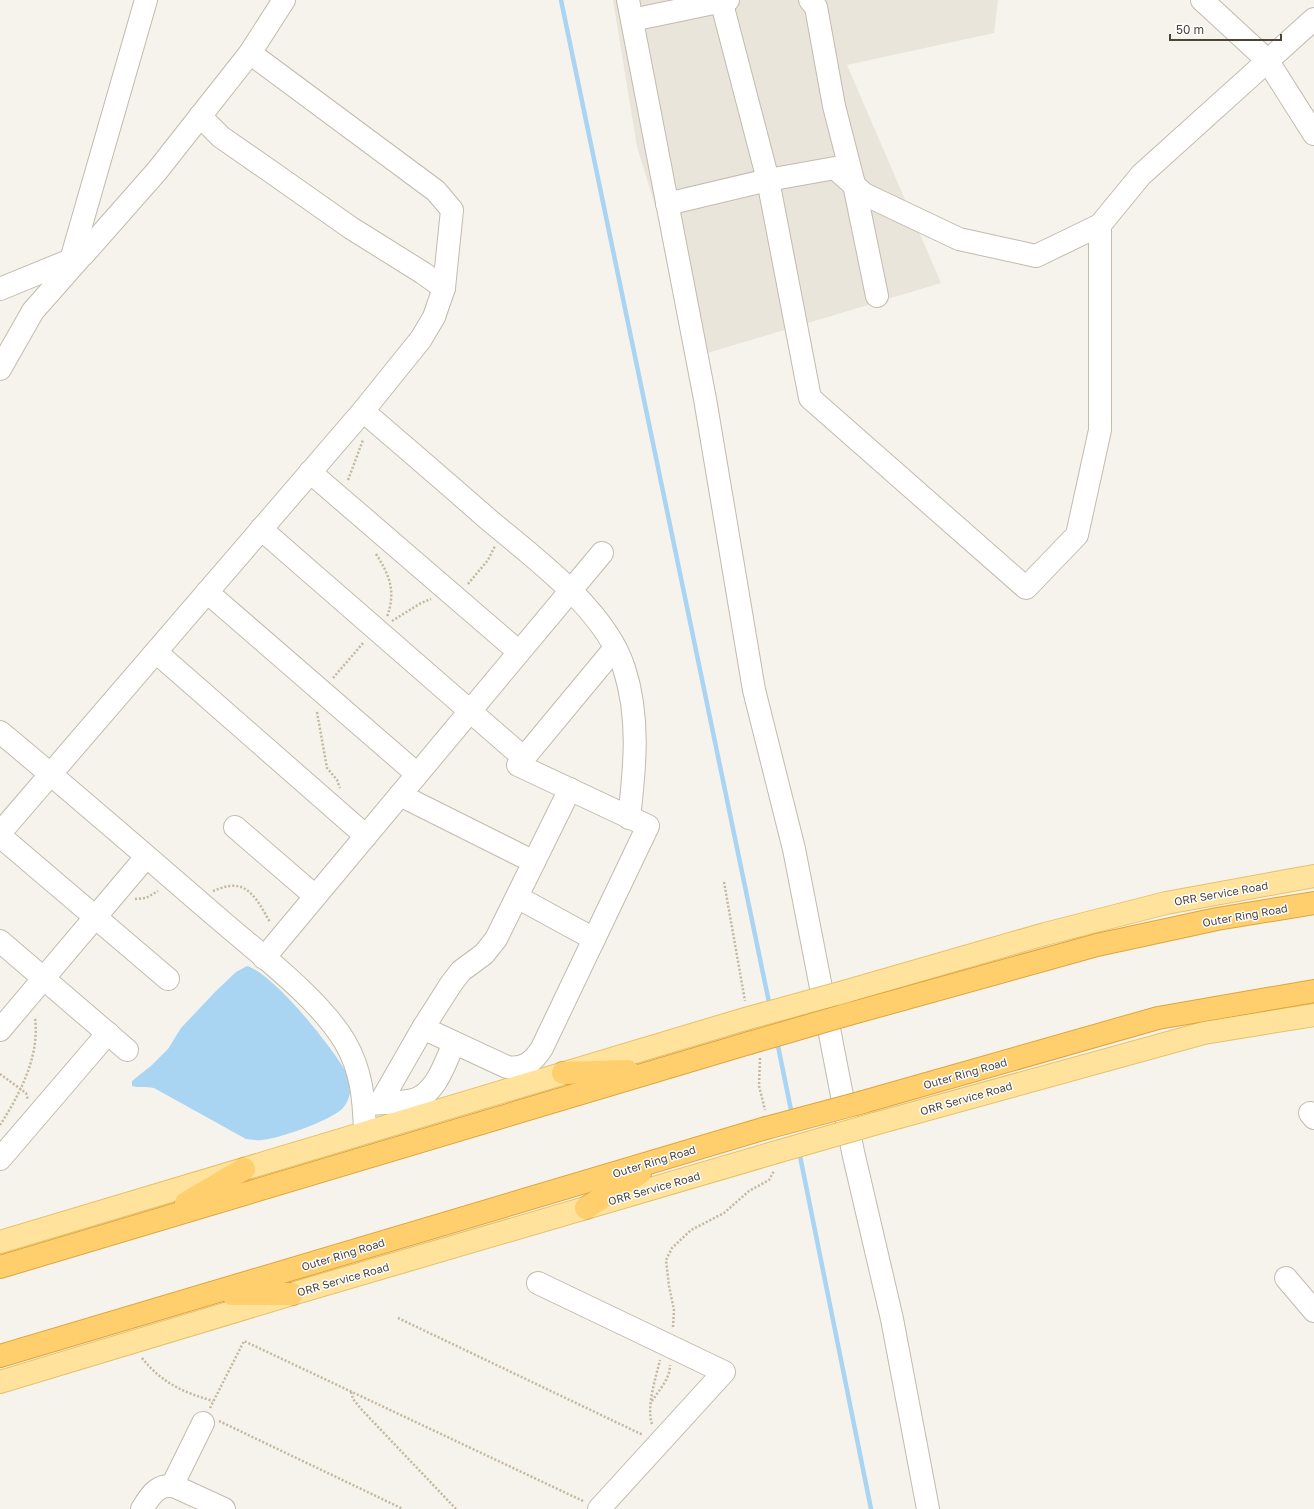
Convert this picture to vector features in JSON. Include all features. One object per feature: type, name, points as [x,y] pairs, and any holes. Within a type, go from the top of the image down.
[{"type":"highway","name":"Outer Ring Road","points":[[0,1268],[842,1016],[1127,938],[1217,919],[1314,903]]},
{"type":"highway","name":"Outer Ring Road","points":[[0,1356],[766,1128],[1158,1018],[1314,991]]},
{"type":"highway","points":[[563,1073],[655,1071]]},
{"type":"highway","points":[[586,1208],[661,1159]]},
{"type":"highway","points":[[156,1221],[244,1169]]},
{"type":"highway","points":[[204,1295],[292,1294]]},
{"type":"main road","name":"ORR Service Road","points":[[4,1236],[244,1169],[745,1019],[1023,940],[1166,903],[1314,876]]},
{"type":"main road","name":"ORR Service Road","points":[[0,1382],[292,1294],[874,1124],[1204,1033],[1314,1015]]},
{"type":"street","points":[[77,257],[146,0]]},
{"type":"street","points":[[0,369],[33,311],[77,257],[157,171],[250,53],[284,0]]},
{"type":"street","points":[[928,1509],[892,1319],[853,1152],[794,849],[754,690],[705,399],[630,10],[723,0],[768,180],[810,398],[1026,588],[1077,535],[1100,430],[1100,225]]},
{"type":"street","points":[[810,0],[816,7],[834,106],[854,184],[877,296]]},
{"type":"street","points":[[1202,0],[1267,60],[1314,134]]},
{"type":"street","points":[[667,204],[768,180],[835,168],[864,194],[959,239],[1036,256],[1100,225],[1141,175],[1314,19]]},
{"type":"street","points":[[168,980],[0,834],[363,411],[420,339],[434,317],[444,288],[452,210],[436,191],[250,53]]},
{"type":"street","points":[[200,116],[221,137],[351,228],[423,272],[444,288]]},
{"type":"street","points":[[0,289],[77,257]]},
{"type":"street","points":[[363,411],[571,590],[588,610],[615,648],[624,666],[634,713],[636,757],[629,818]]},
{"type":"street","points":[[310,472],[519,652]]},
{"type":"street","points":[[262,529],[469,712],[524,758]]},
{"type":"street","points":[[264,958],[602,554]]},
{"type":"street","points":[[207,592],[417,774]]},
{"type":"street","points":[[423,1028],[507,1067],[522,1067],[532,1062],[542,1048],[648,826],[518,765],[615,648]]},
{"type":"street","points":[[156,652],[366,836]]},
{"type":"street","points":[[0,732],[182,887],[308,998],[337,1030],[356,1062],[372,1104]]},
{"type":"street","points":[[365,1132],[372,1104],[423,1028],[462,971],[484,954],[496,939],[570,789]]},
{"type":"street","points":[[400,795],[534,862]]},
{"type":"street","points":[[235,827],[315,896]]},
{"type":"street","points":[[0,1030],[146,857]]},
{"type":"street","points":[[518,897],[594,939]]},
{"type":"street","points":[[0,941],[38,986],[108,1033],[127,1050]]},
{"type":"street","points":[[0,1159],[108,1033]]},
{"type":"street","points":[[372,1104],[412,1100],[428,1092],[435,1083],[454,1043]]},
{"type":"street","points":[[1286,1278],[1314,1311]]},
{"type":"street","points":[[538,1283],[724,1372],[660,1443],[592,1506]]},
{"type":"street","points":[[172,1486],[205,1419]]},
{"type":"street","points":[[142,1509],[159,1488],[164,1486],[172,1486],[224,1509]]},
{"type":"path","points":[[344,817],[344,799],[337,780],[327,768],[317,716],[318,700],[322,691],[360,646],[378,631],[421,603],[463,590],[488,560],[492,550],[508,536]]},
{"type":"path","points":[[207,892],[233,885],[241,887],[253,896],[281,937]]},
{"type":"path","points":[[110,900],[146,898],[161,889],[182,887]]},
{"type":"path","points":[[0,1126],[21,1088],[33,1055],[38,986]]},
{"type":"path","points":[[0,1074],[26,1093],[32,1122]]},
{"type":"path","points":[[398,1318],[660,1443]]},
{"type":"path","points":[[403,1509],[205,1419],[244,1341],[592,1506]]},
{"type":"path","points":[[133,1342],[141,1356],[160,1378],[177,1389],[213,1401]]},
{"type":"path","points":[[351,1391],[353,1399],[362,1410],[456,1509]]},
{"type":"shaded area","points":[[613,0],[998,0],[994,33],[847,65],[941,283],[701,355],[637,147]]},
{"type":"water","points":[[247,966],[259,972],[272,983],[303,1014],[342,1065],[349,1077],[350,1084],[350,1094],[348,1100],[343,1108],[337,1113],[317,1123],[270,1139],[246,1139],[154,1088],[132,1086],[132,1081],[152,1065],[168,1049],[181,1028],[216,991],[236,972]]},
{"type":"waterway","points":[[561,0],[770,1007]]},
{"type":"waterway","points":[[777,1041],[792,1115]]},
{"type":"waterway","points":[[799,1151],[871,1509]]}]
